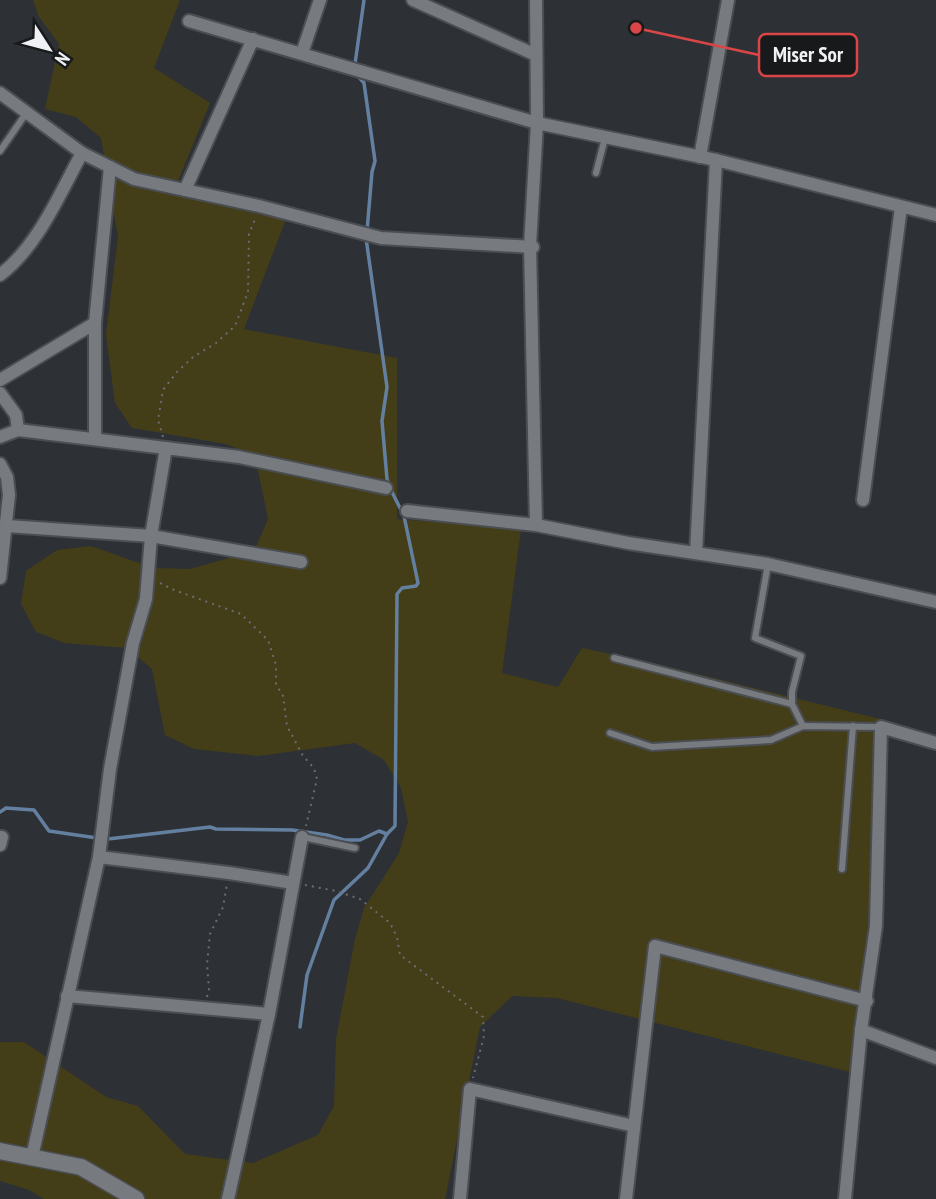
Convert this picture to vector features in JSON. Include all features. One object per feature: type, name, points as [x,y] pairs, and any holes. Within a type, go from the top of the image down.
[{"type":"street","points":[[302,53],[320,0]]},
{"type":"street","points":[[413,0],[536,55]]},
{"type":"street","points":[[536,0],[537,123],[532,246],[536,525]]},
{"type":"street","points":[[701,157],[728,0]]},
{"type":"street","points":[[190,21],[537,123],[716,160],[936,215]]},
{"type":"street","points":[[185,190],[253,38]]},
{"type":"street","points":[[0,93],[82,153],[134,179],[258,206],[382,238],[532,246]]},
{"type":"street","points":[[3,267],[34,241],[82,153]]},
{"type":"street","points":[[696,553],[716,160]]},
{"type":"street","points":[[95,439],[95,323],[110,167]]},
{"type":"street","points":[[863,500],[901,207]]},
{"type":"street","points":[[0,380],[95,323]]},
{"type":"street","points":[[0,393],[16,415],[18,430]]},
{"type":"street","points":[[0,437],[18,430],[166,447],[239,457],[386,488]]},
{"type":"street","points":[[32,1157],[99,857],[110,769],[133,643],[146,599],[151,536],[166,447]]},
{"type":"street","points":[[0,464],[7,477],[9,495],[0,578]]},
{"type":"street","points":[[407,510],[536,525],[628,543],[768,564],[936,603]]},
{"type":"street","points":[[7,526],[151,536],[301,562]]},
{"type":"street","points":[[845,1199],[861,1030],[876,926],[881,727],[936,743]]},
{"type":"street","points":[[228,1199],[269,1014],[304,833]]},
{"type":"street","points":[[0,837],[0,845]]},
{"type":"street","points":[[99,857],[293,883]]},
{"type":"street","points":[[626,1199],[655,946],[867,1001]]},
{"type":"street","points":[[67,996],[269,1014]]},
{"type":"street","points":[[861,1030],[936,1058]]},
{"type":"street","points":[[460,1199],[470,1089],[634,1126]]},
{"type":"street","points":[[0,1151],[81,1167],[136,1199]]},
{"type":"lane","points":[[0,151],[27,112]]},
{"type":"lane","points":[[596,173],[605,138]]},
{"type":"lane","points":[[768,564],[755,638],[801,656],[792,692],[792,704],[803,726]]},
{"type":"lane","points":[[614,658],[792,704]]},
{"type":"lane","points":[[610,733],[652,747],[771,740],[803,726],[881,727]]},
{"type":"lane","points":[[842,869],[853,726]]},
{"type":"lane","points":[[304,833],[355,848]]},
{"type":"path","points":[[166,447],[158,420],[163,390],[193,357],[216,343],[235,326],[248,292],[249,234],[258,206]]},
{"type":"path","points":[[148,577],[174,590],[241,614],[268,640],[276,665],[276,684],[283,696],[287,726],[303,756],[314,768],[317,779],[304,833]]},
{"type":"path","points":[[204,1009],[209,989],[210,934],[223,907],[229,873]]},
{"type":"path","points":[[293,883],[337,891],[360,899],[390,923],[397,937],[400,955],[483,1017],[484,1036],[470,1089]]},
{"type":"shaded area","points":[[33,0],[180,0],[154,68],[210,103],[173,193],[286,219],[244,329],[397,358],[397,519],[521,529],[502,673],[558,687],[582,648],[880,719],[869,916],[850,1072],[557,998],[512,996],[480,1027],[445,1199],[44,1199],[29,1190],[0,1181],[0,1042],[24,1042],[106,1097],[138,1106],[185,1154],[253,1163],[318,1135],[334,1106],[336,1039],[355,939],[364,908],[399,853],[408,822],[401,788],[384,760],[355,743],[258,756],[194,749],[165,735],[152,669],[127,648],[65,643],[36,632],[21,604],[26,571],[57,550],[91,546],[153,568],[190,569],[254,551],[268,519],[255,456],[226,444],[132,428],[115,403],[106,335],[118,237],[101,138],[76,117],[45,109],[59,44],[39,17]]},
{"type":"waterway","points":[[355,64],[364,0]]},
{"type":"waterway","points":[[358,76],[364,83],[375,161],[367,231]]},
{"type":"waterway","points":[[108,839],[210,827],[292,830],[344,840],[360,840],[379,831],[387,834],[395,826],[397,594],[402,588],[416,586],[418,583],[404,516],[387,479],[382,421],[387,387],[366,238]]},
{"type":"waterway","points":[[0,812],[6,808],[34,810],[49,831],[97,838]]},
{"type":"waterway","points":[[300,1027],[307,975],[334,900],[368,868],[387,834]]},
{"type":"place","name":"Miser Sor","points":[[636,28]]}]
